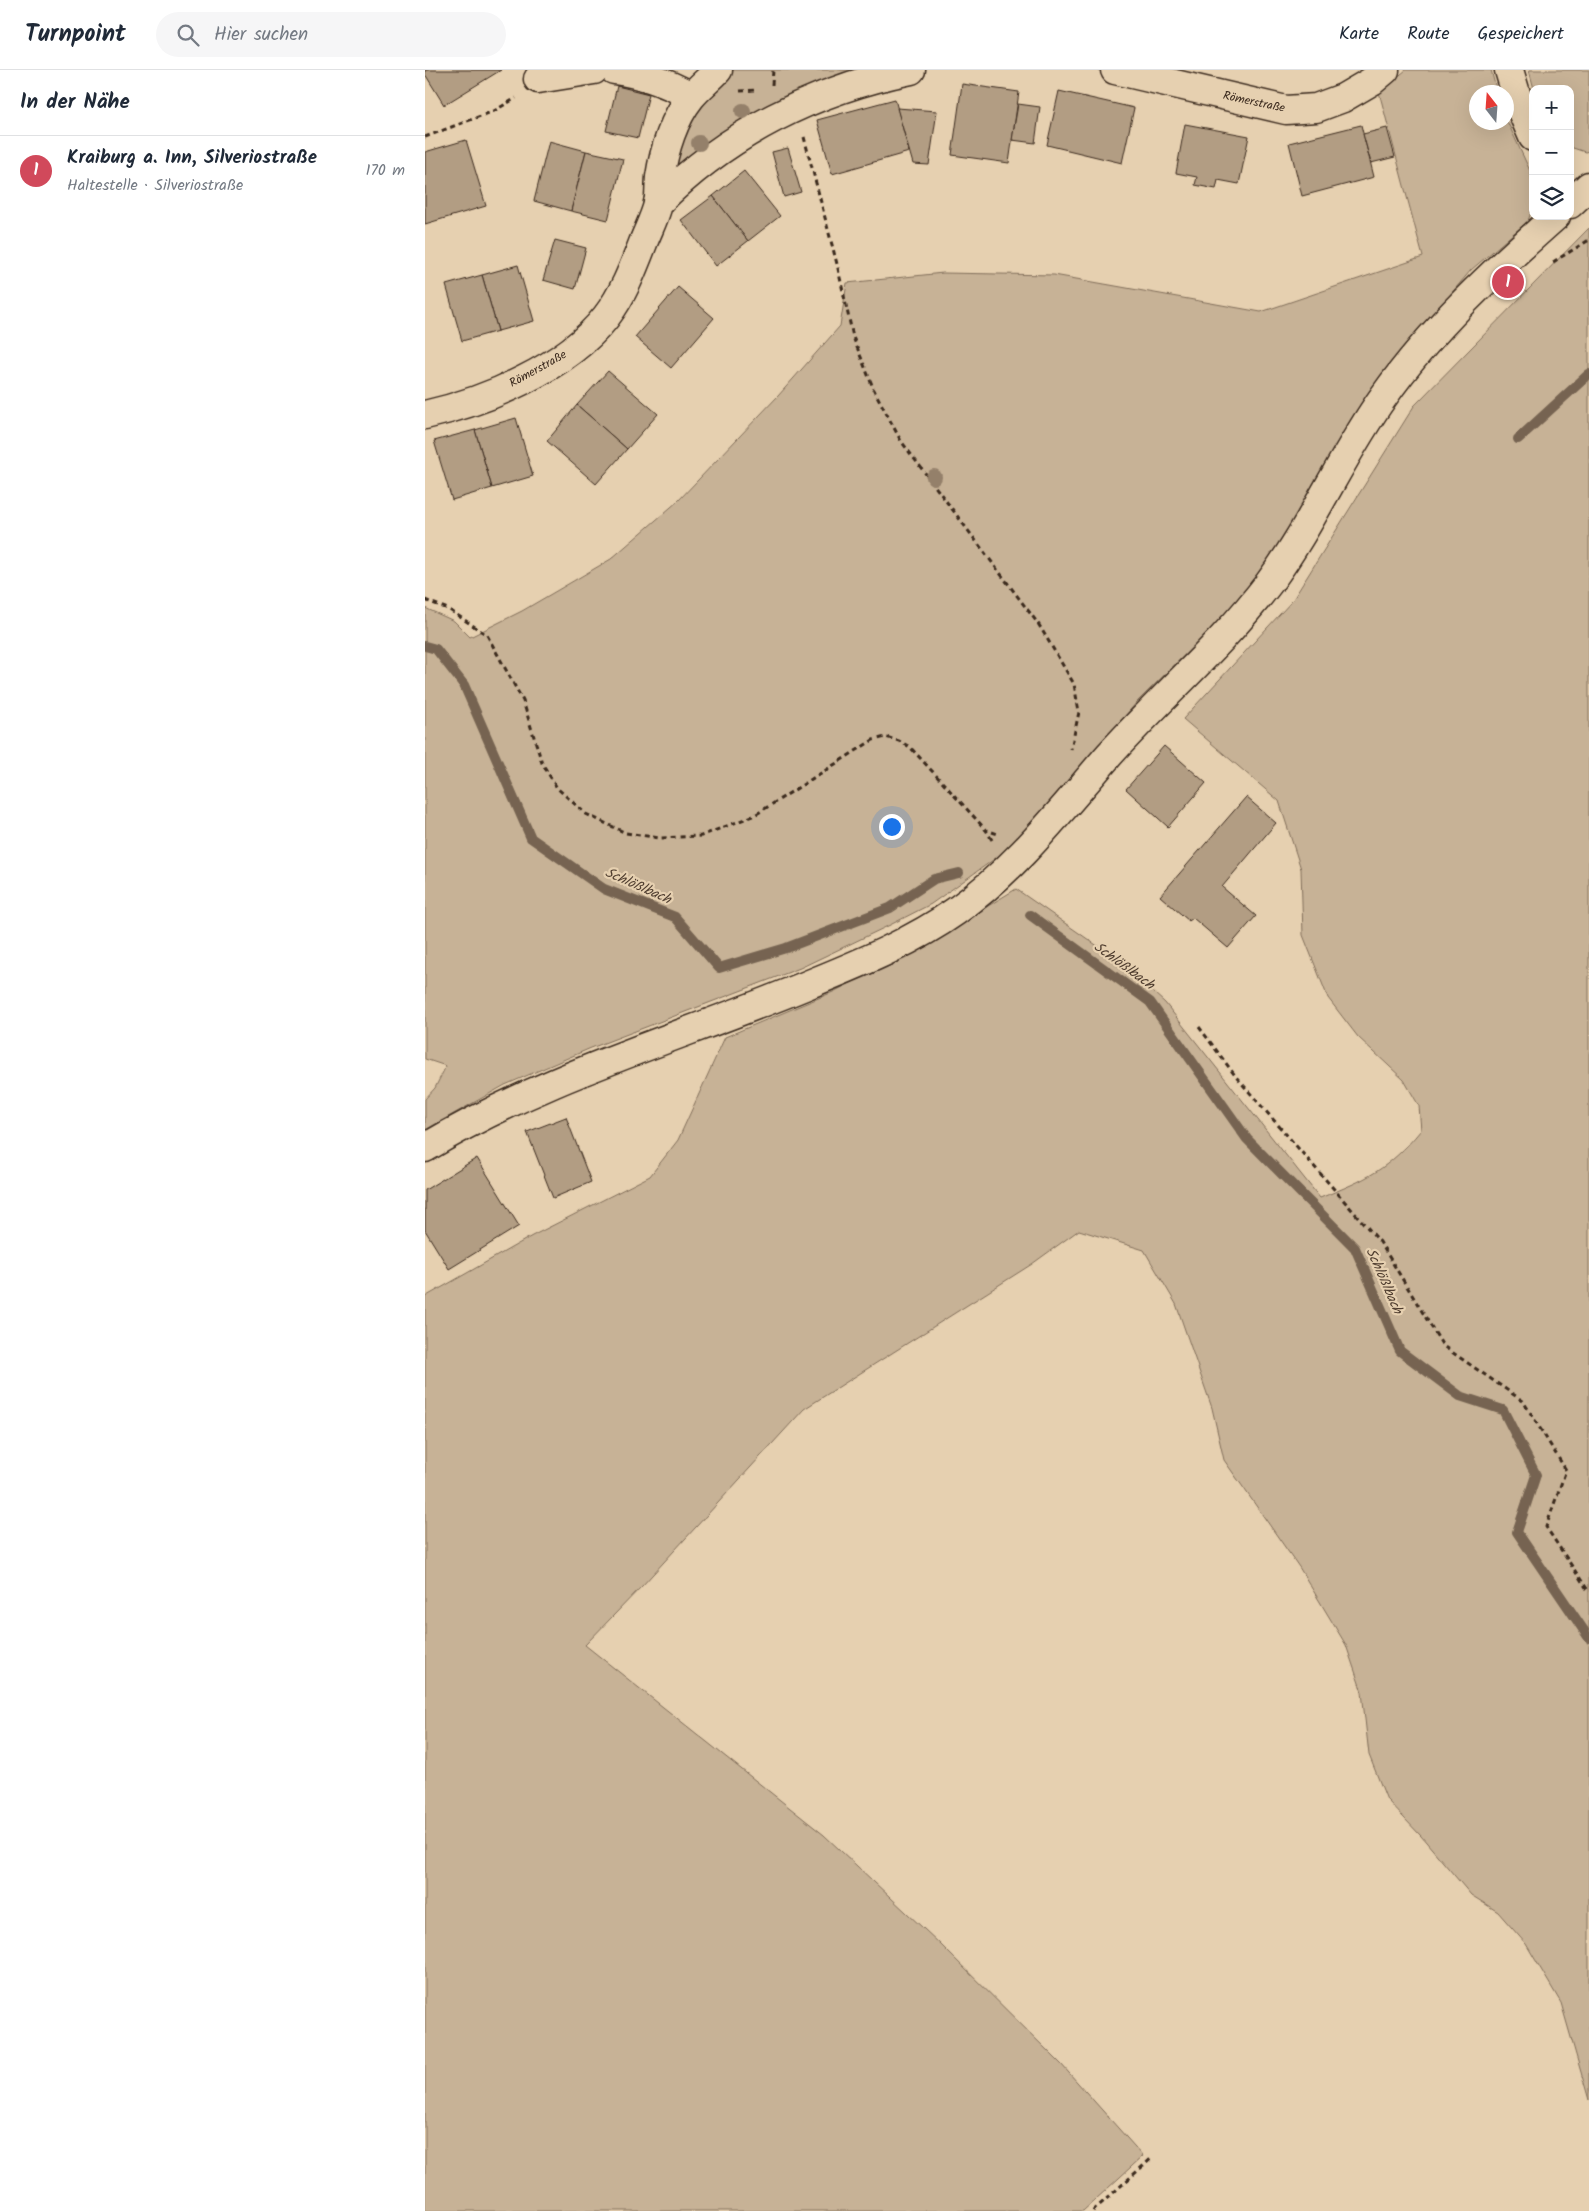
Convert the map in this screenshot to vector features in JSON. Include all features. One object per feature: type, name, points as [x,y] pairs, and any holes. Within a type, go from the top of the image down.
[{"type":"street","points":[[538,79],[594,70]]},
{"type":"street","points":[[614,70],[639,73],[665,82],[691,96]]},
{"type":"street","name":"Römerstraße","points":[[425,415],[483,397],[523,379],[562,358],[587,338],[606,317],[622,294],[658,203],[665,152],[679,118],[691,96],[719,70]]},
{"type":"street","name":"Römerstraße","points":[[658,203],[678,183],[744,134],[771,118],[874,79],[911,70]]},
{"type":"street","name":"Römerstraße","points":[[1115,70],[1286,110],[1316,108],[1343,98],[1372,81],[1385,70]]},
{"type":"street","points":[[1509,70],[1519,107],[1530,130]]},
{"type":"street","points":[[425,1148],[463,1125],[535,1090],[763,1003],[880,955],[955,912],[1009,868],[1145,715],[1216,643],[1268,583],[1302,531],[1350,447],[1385,394],[1419,352],[1468,297],[1552,220]]},
{"type":"path","points":[[425,137],[493,111],[526,92],[538,79]]},
{"type":"path","points":[[796,107],[837,264],[853,337],[874,390],[901,441],[1039,625],[1074,684],[1079,712],[1071,750],[1067,758]]},
{"type":"path","points":[[425,600],[448,609],[487,635],[523,701],[542,763],[557,788],[586,814],[626,833],[660,838],[701,836],[755,815],[849,754],[873,740],[886,737],[910,747],[986,830],[1009,868]]},
{"type":"path","points":[[986,830],[1001,835]]},
{"type":"path","points":[[1199,1026],[1237,1078],[1379,1242],[1443,1346],[1523,1400],[1565,1470],[1546,1527],[1589,1592]]},
{"type":"path","points":[[1093,2211],[1153,2157]]},
{"type":"shaded area","points":[[731,70],[878,70],[677,174],[672,168],[687,117]]},
{"type":"shaded area","points":[[1406,70],[1491,70],[1495,85],[1469,85],[1469,130],[1511,130],[1529,169],[1528,221],[1471,270],[1422,328],[1267,568],[1220,620],[1137,702],[1017,843],[931,904],[890,925],[800,968],[591,1048],[505,1085],[425,1130],[425,1099],[435,1088],[446,1066],[425,1059],[425,608],[454,621],[470,637],[522,611],[611,559],[678,501],[778,396],[840,326],[847,283],[943,273],[1054,275],[1261,312],[1423,257],[1379,92]]},
{"type":"shaded area","points":[[1529,70],[1589,70],[1589,151],[1585,152],[1574,148],[1574,85],[1533,85]]},
{"type":"shaded area","points":[[1589,228],[1589,2100],[1561,2003],[1526,1944],[1498,1912],[1471,1895],[1421,1836],[1387,1800],[1369,1755],[1362,1692],[1346,1645],[1299,1567],[1224,1460],[1212,1408],[1176,1304],[1144,1250],[1079,1230],[1032,1264],[804,1409],[642,1586],[585,1645],[824,1835],[940,1944],[1061,2064],[1143,2156],[1083,2211],[425,2211],[425,1297],[532,1236],[650,1176],[678,1140],[725,1037],[833,992],[919,948],[1016,889],[1119,961],[1165,1003],[1320,1198],[1364,1179],[1398,1155],[1421,1130],[1419,1106],[1404,1080],[1358,1037],[1328,998],[1303,935],[1301,869],[1279,801],[1183,719],[1292,601],[1414,406]]},
{"type":"building","points":[[425,70],[501,70],[444,105],[425,74]]},
{"type":"building","points":[[962,84],[1019,92],[1009,163],[952,155]]},
{"type":"building","points":[[617,86],[649,94],[638,138],[606,131]]},
{"type":"building","points":[[1059,91],[1134,108],[1122,163],[1047,145]]},
{"type":"building","points":[[895,99],[909,152],[832,174],[817,120]]},
{"type":"building","points":[[1018,104],[1040,107],[1035,143],[1012,140]]},
{"type":"building","points":[[897,108],[937,111],[929,165],[913,164]]},
{"type":"building","points":[[1185,124],[1249,136],[1239,184],[1218,180],[1216,189],[1195,185],[1197,177],[1176,173]]},
{"type":"building","points":[[1361,125],[1374,177],[1302,196],[1289,143]]},
{"type":"building","points":[[1387,128],[1395,157],[1371,163],[1363,134]]},
{"type":"building","points":[[466,140],[486,206],[425,224],[425,152]]},
{"type":"building","points":[[549,141],[586,151],[571,211],[534,201]]},
{"type":"building","points":[[788,148],[801,192],[784,197],[772,152]]},
{"type":"building","points":[[586,151],[623,159],[608,220],[571,211]]},
{"type":"building","points":[[744,171],[780,216],[748,241],[713,196]]},
{"type":"building","points":[[713,196],[748,241],[716,266],[681,220]]},
{"type":"building","points":[[555,240],[586,248],[575,289],[543,280]]},
{"type":"building","points":[[518,265],[534,321],[498,331],[482,275]]},
{"type":"building","points":[[482,275],[498,331],[462,341],[446,285]]},
{"type":"building","points":[[678,287],[714,318],[671,368],[635,337]]},
{"type":"building","points":[[608,371],[658,414],[627,449],[577,405]]},
{"type":"building","points":[[577,405],[627,449],[596,484],[547,441]]},
{"type":"building","points":[[516,418],[533,476],[492,488],[475,430]]},
{"type":"building","points":[[475,430],[492,488],[452,500],[434,441]]},
{"type":"building","points":[[1164,746],[1206,783],[1168,827],[1126,789]]},
{"type":"building","points":[[1246,797],[1276,823],[1222,887],[1256,916],[1228,948],[1193,918],[1189,921],[1160,896]]},
{"type":"building","points":[[566,1117],[591,1182],[553,1198],[527,1132]]},
{"type":"building","points":[[477,1158],[519,1226],[449,1269],[425,1230],[425,1190]]},
{"type":"waterway","points":[[1518,439],[1589,374]]},
{"type":"waterway","name":"Schlößlbach","points":[[425,646],[436,649],[464,685],[531,838],[604,889],[675,917],[719,968],[786,948],[890,908],[934,879],[959,873]]},
{"type":"waterway","name":"Schlößlbach","points":[[1030,915],[1150,1002],[1247,1139],[1355,1248],[1400,1351],[1460,1396],[1503,1410],[1536,1475],[1517,1532],[1589,1638]]},
{"type":"place","name":"Kraiburg a. Inn, Silveriostraße","points":[[1508,282]]}]
